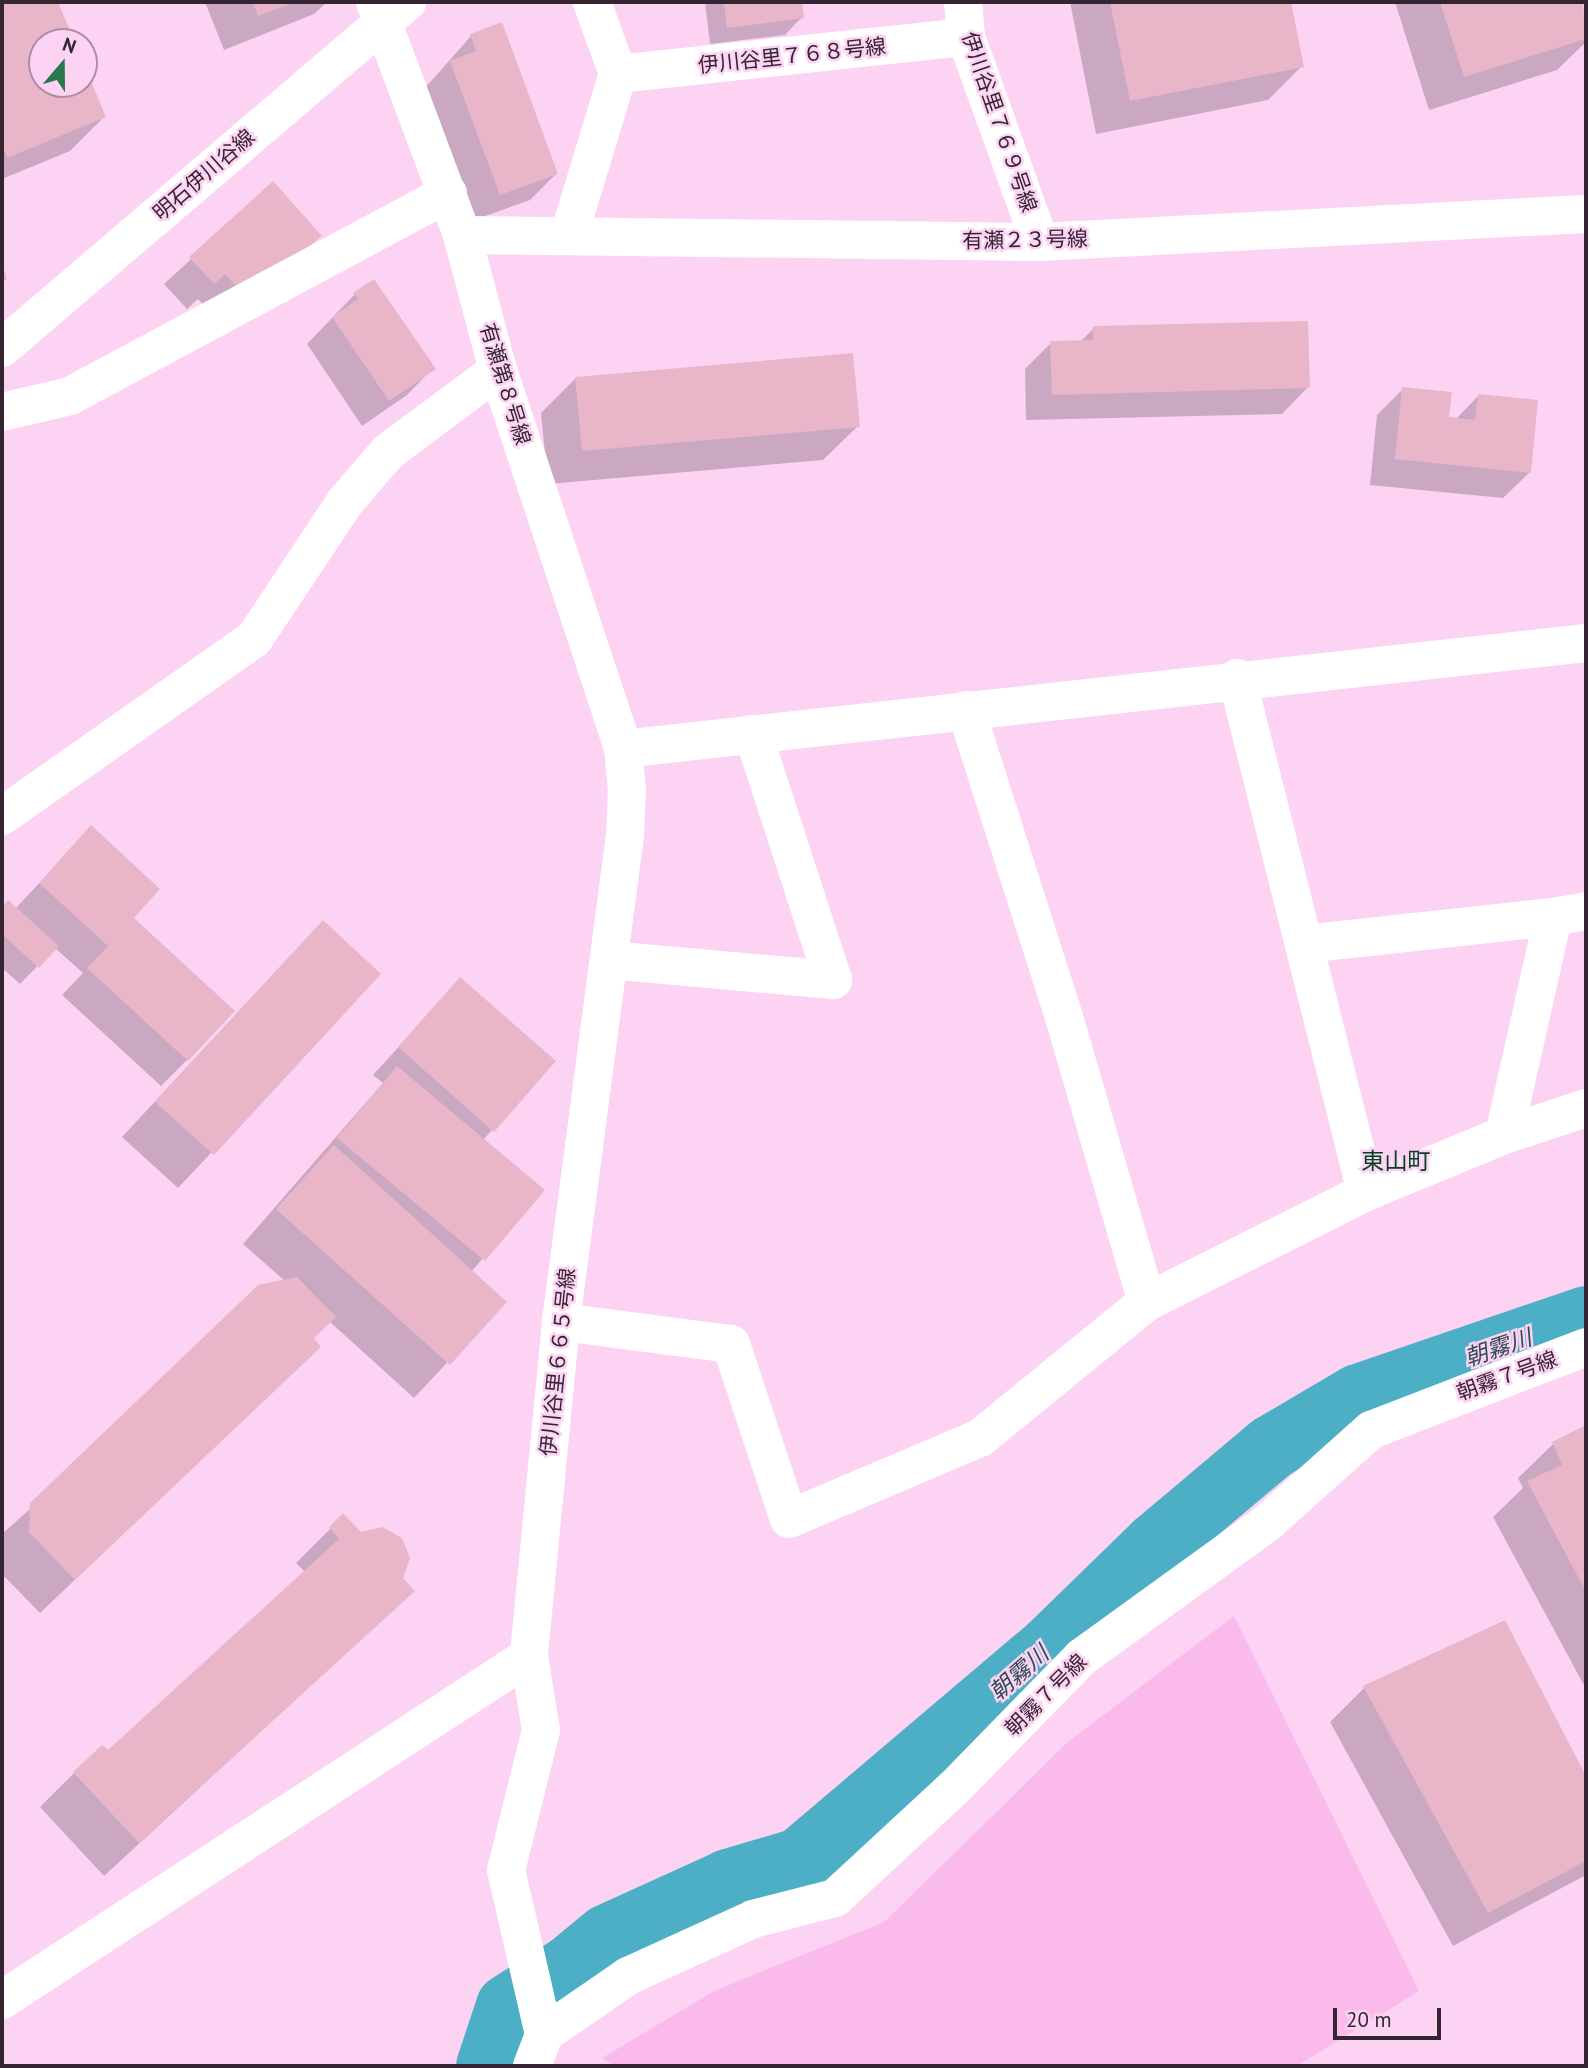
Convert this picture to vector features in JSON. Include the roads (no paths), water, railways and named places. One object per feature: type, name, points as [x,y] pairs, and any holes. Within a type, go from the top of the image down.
[{"type":"street","points":[[569,235],[618,74],[592,2]]},
{"type":"street","name":"有瀬第８号線","points":[[388,8],[462,235],[498,370],[624,749]]},
{"type":"street","name":"明石伊川谷線","points":[[2,348],[388,8]]},
{"type":"street","name":"伊川谷里７６８号線","points":[[618,74],[965,19]]},
{"type":"street","name":"伊川谷里７６９号線","points":[[965,19],[1040,242]]},
{"type":"street","points":[[2,412],[70,397],[448,193]]},
{"type":"street","name":"有瀬２３号線","points":[[462,235],[1040,242],[1586,214]]},
{"type":"street","points":[[2,816],[254,639],[345,502],[388,452],[498,370]]},
{"type":"street","points":[[624,749],[1237,678],[1586,643]]},
{"type":"street","points":[[1237,678],[1366,1192]]},
{"type":"street","points":[[966,710],[1064,1017],[1147,1301]]},
{"type":"street","points":[[609,960],[832,980],[753,734]]},
{"type":"street","name":"伊川谷里６６５号線","points":[[538,2037],[529,1969],[506,1870],[541,1730],[529,1656],[561,1322],[625,835],[624,749]]},
{"type":"street","points":[[1304,944],[1569,914],[1504,1135]]},
{"type":"street","points":[[561,1322],[732,1344],[789,1519],[980,1438],[1147,1301],[1366,1192],[1504,1135],[1586,1108]]},
{"type":"street","name":"朝霧７号線","points":[[538,2037],[628,1976],[754,1919],[835,1898],[955,1787],[1082,1657],[1267,1523],[1371,1430],[1586,1347]]},
{"type":"street","points":[[2,2000],[529,1656]]},
{"type":"waterway","name":"朝霧川","points":[[488,2066],[508,2006],[568,1968],[607,1936],[728,1881],[799,1860],[1050,1647],[1157,1543],[1271,1447],[1358,1396],[1586,1318]]},
{"type":"district","name":"東山町","points":[[1396,1161]]}]
